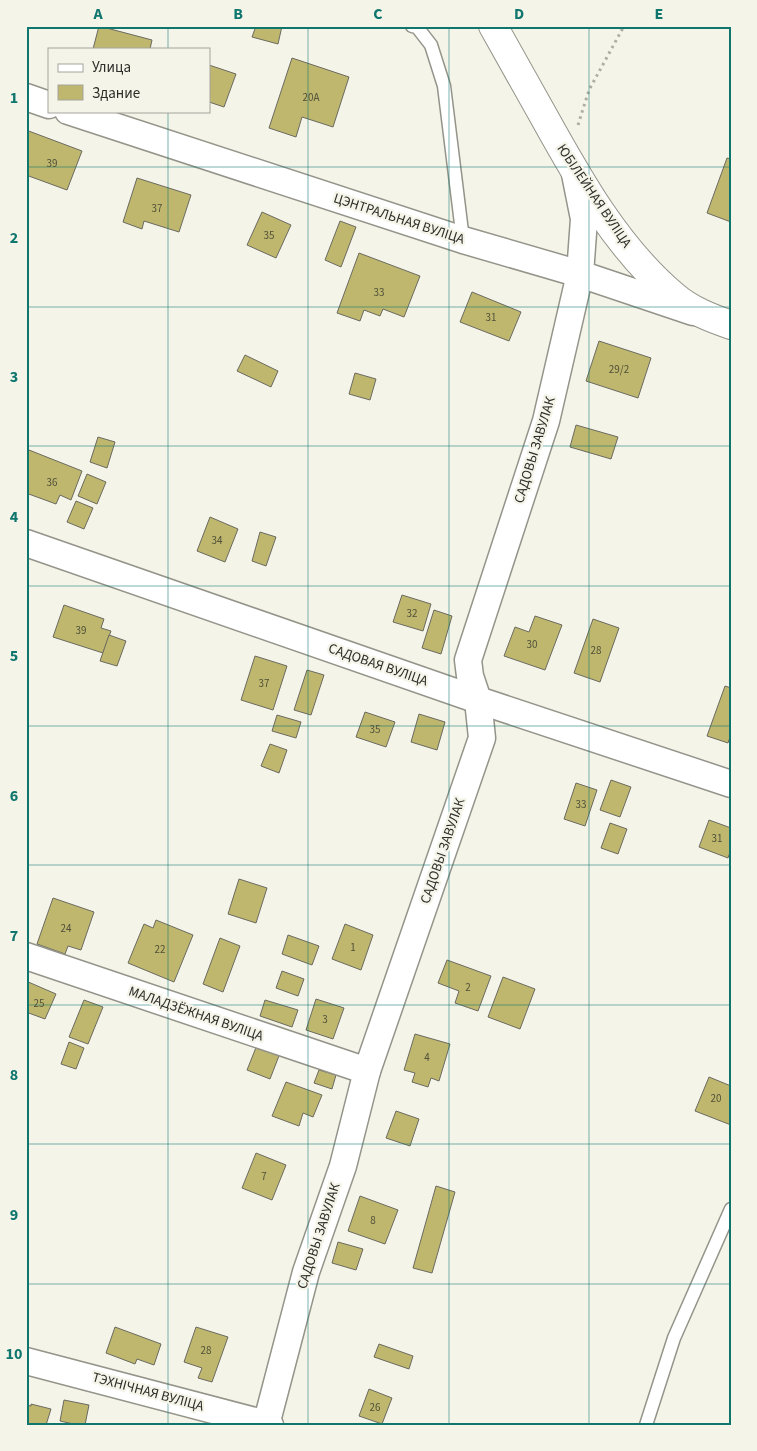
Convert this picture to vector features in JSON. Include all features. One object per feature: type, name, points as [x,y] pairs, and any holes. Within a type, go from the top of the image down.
[{"type":"main road","name":"ЮБІЛЕЙНАЯ ВУЛІЦА","points":[[493,26],[575,173],[616,232],[648,272],[675,297],[719,321]]},
{"type":"street","points":[[26,97],[48,105]]},
{"type":"street","name":"ЦЭНТРАЛЬНАЯ ВУЛІЦА","points":[[71,112],[463,240],[580,274],[719,321]]},
{"type":"street","name":"САДОВЫ ЗАВУЛАК","points":[[268,1424],[306,1272],[343,1166],[367,1071],[482,738],[478,700],[470,676],[468,660],[546,421],[580,274],[584,219],[575,173]]},
{"type":"street","name":"САДОВАЯ ВУЛІЦА","points":[[26,542],[478,700],[731,784]]},
{"type":"street","name":"МАЛАДЗЁЖНАЯ ВУЛІЦА","points":[[26,956],[367,1071]]},
{"type":"street","name":"ТЭХНІЧНАЯ ВУЛІЦА","points":[[26,1360],[268,1424]]},
{"type":"lane","points":[[412,26],[417,27],[432,45],[444,86],[463,240]]},
{"type":"lane","points":[[646,1425],[674,1338],[731,1209]]},
{"type":"path","points":[[578,127],[589,90],[624,26]]},
{"type":"building","points":[[99,26],[152,40],[150,48],[93,48]]},
{"type":"building","points":[[256,26],[282,26],[278,44],[252,37]]},
{"type":"building","points":[[292,58],[349,77],[333,127],[302,117],[296,137],[269,128]]},
{"type":"building","points":[[210,65],[236,74],[224,107],[210,102]]},
{"type":"building","points":[[26,130],[82,151],[67,190],[26,175]]},
{"type":"building","points":[[727,158],[731,159],[731,222],[707,213]]},
{"type":"building","points":[[137,178],[191,195],[179,232],[144,221],[142,229],[123,222]]},
{"type":"building","points":[[262,212],[291,225],[276,258],[247,245]]},
{"type":"building","points":[[340,221],[356,227],[341,267],[325,260]]},
{"type":"building","points":[[359,253],[420,276],[404,317],[383,309],[380,316],[364,310],[360,321],[337,313]]},
{"type":"building","points":[[472,292],[521,312],[509,341],[460,322]]},
{"type":"building","points":[[599,341],[651,358],[638,398],[586,381]]},
{"type":"building","points":[[245,355],[278,371],[271,387],[237,371]]},
{"type":"building","points":[[355,373],[376,379],[370,400],[349,394]]},
{"type":"building","points":[[576,425],[618,437],[611,459],[570,447]]},
{"type":"building","points":[[98,437],[115,442],[107,468],[90,462]]},
{"type":"building","points":[[29,450],[82,471],[71,500],[60,495],[56,504],[26,493],[26,456]]},
{"type":"building","points":[[87,474],[106,482],[97,504],[78,496]]},
{"type":"building","points":[[76,501],[93,508],[84,529],[67,522]]},
{"type":"building","points":[[210,517],[238,529],[225,562],[197,551]]},
{"type":"building","points":[[260,532],[276,537],[266,566],[252,561]]},
{"type":"building","points":[[402,595],[431,604],[423,631],[393,622]]},
{"type":"building","points":[[64,605],[104,619],[101,628],[111,631],[103,653],[53,637]]},
{"type":"building","points":[[434,610],[452,616],[441,654],[422,648]]},
{"type":"building","points":[[535,616],[562,625],[545,670],[504,656],[515,627],[529,632]]},
{"type":"building","points":[[593,619],[619,628],[600,682],[574,673]]},
{"type":"building","points":[[109,635],[126,641],[117,666],[100,661]]},
{"type":"building","points":[[255,656],[287,666],[273,710],[241,700]]},
{"type":"building","points":[[307,670],[324,675],[311,715],[294,710]]},
{"type":"building","points":[[725,686],[731,688],[731,734],[728,743],[707,736]]},
{"type":"building","points":[[365,712],[395,722],[386,747],[356,737]]},
{"type":"building","points":[[419,714],[445,722],[437,750],[411,742]]},
{"type":"building","points":[[277,715],[301,722],[296,738],[272,731]]},
{"type":"building","points":[[270,744],[287,750],[279,773],[261,766]]},
{"type":"building","points":[[611,780],[631,787],[620,817],[600,810]]},
{"type":"building","points":[[576,783],[597,790],[585,826],[564,819]]},
{"type":"building","points":[[709,820],[731,828],[731,849],[728,858],[699,847]]},
{"type":"building","points":[[610,823],[627,829],[618,854],[601,848]]},
{"type":"building","points":[[239,879],[267,888],[256,923],[228,914]]},
{"type":"building","points":[[53,898],[94,912],[81,950],[68,946],[65,954],[37,944]]},
{"type":"building","points":[[156,920],[193,935],[174,982],[128,963],[144,924],[153,928]]},
{"type":"building","points":[[345,924],[373,935],[361,970],[332,959]]},
{"type":"building","points":[[288,935],[319,946],[312,965],[282,954]]},
{"type":"building","points":[[220,938],[240,946],[223,992],[203,984]]},
{"type":"building","points":[[447,960],[491,976],[478,1011],[455,1003],[459,991],[438,983]]},
{"type":"building","points":[[282,971],[304,979],[298,996],[276,988]]},
{"type":"building","points":[[503,977],[535,989],[520,1029],[488,1017]]},
{"type":"building","points":[[26,981],[56,994],[45,1019],[26,1012]]},
{"type":"building","points":[[316,999],[344,1008],[333,1039],[306,1030]]},
{"type":"building","points":[[84,1000],[103,1007],[88,1044],[69,1037]]},
{"type":"building","points":[[265,1000],[298,1010],[292,1027],[260,1016]]},
{"type":"building","points":[[415,1034],[450,1044],[439,1081],[431,1078],[428,1087],[412,1082],[415,1073],[404,1070]]},
{"type":"building","points":[[259,1040],[282,1048],[270,1079],[247,1070]]},
{"type":"building","points":[[69,1042],[84,1048],[76,1069],[61,1064]]},
{"type":"building","points":[[319,1070],[336,1075],[332,1089],[314,1083]]},
{"type":"building","points":[[709,1077],[731,1086],[731,1125],[695,1111]]},
{"type":"building","points":[[286,1082],[322,1095],[313,1117],[303,1113],[299,1126],[272,1116]]},
{"type":"building","points":[[396,1111],[419,1119],[410,1146],[386,1138]]},
{"type":"building","points":[[256,1153],[286,1165],[272,1200],[242,1188]]},
{"type":"building","points":[[436,1186],[455,1192],[432,1273],[413,1268]]},
{"type":"building","points":[[360,1196],[398,1210],[385,1244],[348,1231]]},
{"type":"building","points":[[338,1242],[363,1249],[356,1270],[332,1263]]},
{"type":"building","points":[[115,1327],[161,1344],[154,1365],[137,1359],[135,1364],[106,1353]]},
{"type":"building","points":[[196,1327],[228,1337],[212,1382],[198,1378],[202,1368],[184,1362]]},
{"type":"building","points":[[379,1344],[413,1356],[409,1369],[374,1357]]},
{"type":"building","points":[[369,1389],[392,1398],[382,1424],[359,1416]]},
{"type":"building","points":[[64,1400],[89,1405],[85,1425],[60,1421]]},
{"type":"building","points":[[31,1404],[51,1409],[46,1425],[26,1425],[26,1405],[31,1406]]}]
